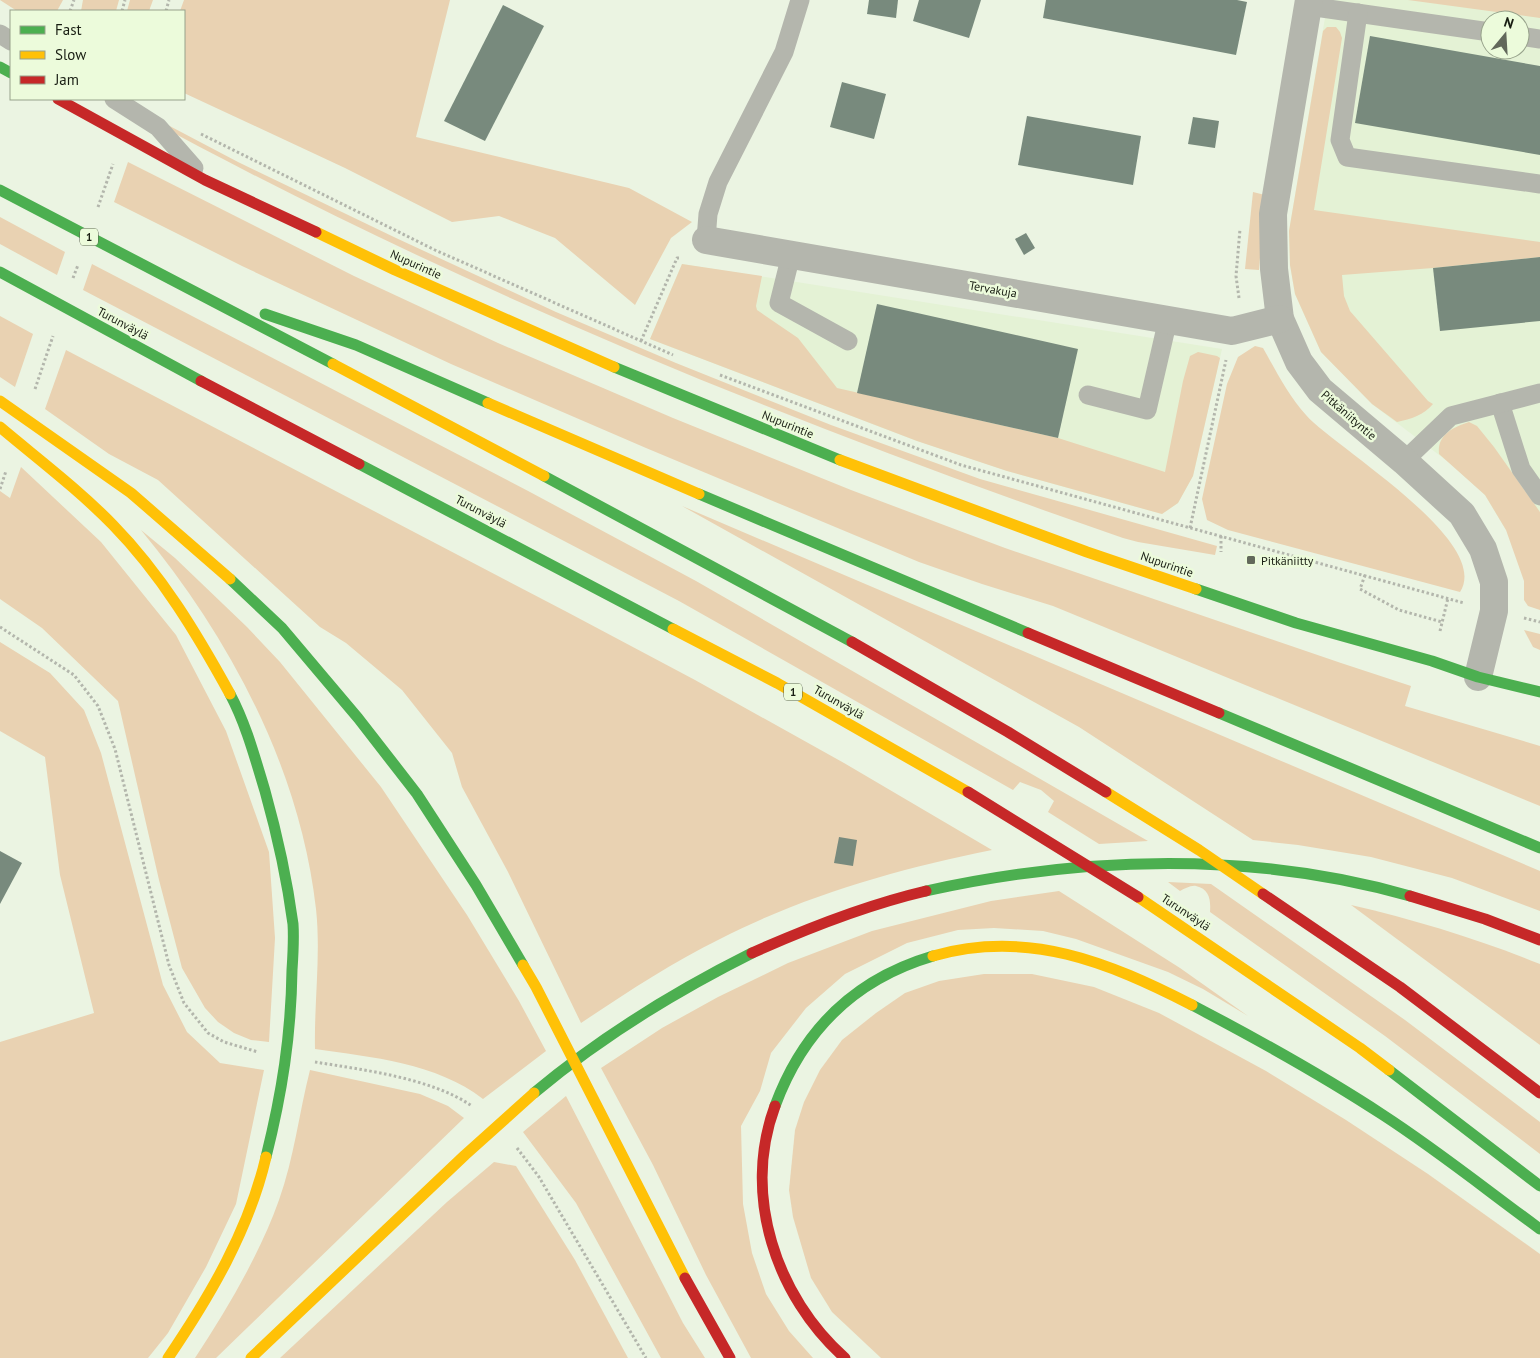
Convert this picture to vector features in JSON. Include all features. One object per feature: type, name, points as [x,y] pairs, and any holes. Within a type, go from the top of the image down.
[{"type":"main road","name":"Nupurintie","points":[[60,100],[205,180],[395,270],[623,371],[837,458],[1096,555],[1296,623],[1540,692]]},
{"type":"main road","name":"1","points":[[0,190],[448,424],[804,615],[1008,732],[1199,850],[1400,987],[1540,1093]]},
{"type":"main road","name":"Turunväylä","points":[[0,272],[164,361],[777,683],[968,792],[1152,906],[1360,1048],[1540,1186]]},
{"type":"main road","points":[[179,284],[356,345],[671,482],[1540,848]]},
{"type":"main road","points":[[0,401],[131,494],[210,560],[282,628],[358,718],[417,794],[476,885],[536,987],[674,1257],[730,1358]]},
{"type":"main road","points":[[0,427],[83,496],[114,526],[164,586],[202,643],[234,702],[254,754],[270,806],[283,864],[293,926],[292,997],[288,1050],[277,1113],[261,1180],[240,1232],[217,1281],[189,1328],[168,1358]]},
{"type":"main road","points":[[250,1358],[515,1108],[586,1051],[643,1013],[704,978],[783,940],[858,910],[922,892],[993,877],[1068,868],[1185,862],[1254,867],[1317,875],[1436,902],[1540,940]]},
{"type":"main road","points":[[845,1358],[829,1345],[802,1312],[782,1270],[769,1233],[763,1195],[764,1157],[769,1122],[779,1090],[794,1061],[817,1027],[844,1002],[874,980],[904,965],[937,954],[982,946],[1012,945],[1053,951],[1129,974],[1195,1007],[1312,1071],[1385,1117],[1540,1229]]},
{"type":"street","name":"Pitkäniityntie","points":[[1308,3],[1273,214],[1274,269],[1280,319],[1299,362],[1320,390],[1462,514],[1483,549],[1494,582],[1494,611],[1478,676]]},
{"type":"street","name":"Tervakuja","points":[[706,240],[1232,331],[1280,319]]},
{"type":"lane","points":[[706,240],[708,214],[718,182],[784,52],[800,0]]},
{"type":"lane","points":[[1308,3],[1358,13],[1480,31]]},
{"type":"lane","points":[[1358,13],[1340,140],[1347,157],[1540,184]]},
{"type":"lane","points":[[116,100],[158,127],[205,180]]},
{"type":"lane","points":[[791,255],[779,303],[848,340]]},
{"type":"lane","points":[[1088,395],[1146,410],[1168,320]]},
{"type":"lane","points":[[1404,462],[1451,416],[1540,393]]},
{"type":"lane","points":[[1500,403],[1521,469],[1540,496]]},
{"type":"path","points":[[200,133],[435,250],[674,356]]},
{"type":"path","points":[[1190,528],[1228,354]]},
{"type":"path","points":[[718,374],[961,465],[1540,622]]},
{"type":"path","points":[[1221,536],[1221,552]]},
{"type":"path","points":[[1365,575],[1360,589],[1399,610],[1442,622]]},
{"type":"shaded area","points":[[0,0],[63,0],[58,10],[15,10]]},
{"type":"shaded area","points":[[83,0],[119,0],[116,10],[81,10]]},
{"type":"shaded area","points":[[130,0],[153,0],[149,10],[127,10]]},
{"type":"shaded area","points":[[184,0],[450,0],[416,137],[629,188],[692,222],[671,238],[635,305],[555,238],[499,216],[452,222],[345,168],[185,93],[185,10],[180,10]]},
{"type":"shaded area","points":[[1328,0],[1540,0],[1540,512],[1538,510],[1506,530],[1485,495],[1451,464],[1372,404],[1321,352],[1295,294],[1290,265],[1289,231]]},
{"type":"shaded area","points":[[1408,0],[1540,0],[1540,18],[1530,17],[1530,10],[1481,10]]},
{"type":"shaded area","points":[[1327,27],[1336,27],[1342,38],[1314,210],[1540,242],[1540,257],[1342,275],[1344,296],[1350,311],[1428,401],[1433,404],[1417,416],[1397,422],[1372,404],[1321,352],[1295,294],[1290,265],[1289,231],[1323,31]]},
{"type":"shaded area","points":[[145,113],[238,162],[396,238],[556,312],[676,363],[831,425],[980,479],[1217,546],[1215,555],[1123,538],[997,494],[748,399],[624,348],[381,238],[262,179],[144,117]]},
{"type":"shaded area","points":[[128,162],[354,276],[498,343],[673,418],[851,490],[1005,548],[1411,686],[1405,706],[1540,746],[1540,806],[1053,606],[919,562],[451,364],[242,266],[114,202]]},
{"type":"shaded area","points":[[1253,192],[1269,196],[1263,221],[1259,270],[1245,269]]},
{"type":"shaded area","points":[[0,217],[65,252],[57,275],[0,244]]},
{"type":"shaded area","points":[[92,264],[530,492],[696,581],[1148,841],[1099,844],[1048,812],[1054,801],[1041,790],[1020,782],[1013,790],[679,601],[83,290]]},
{"type":"shaded area","points":[[682,264],[1222,349],[1193,476],[1178,503],[1162,514],[1007,471],[917,441],[650,339]]},
{"type":"shaded area","points":[[682,264],[762,276],[756,306],[757,310],[798,338],[837,388],[1058,438],[1165,472],[1183,381],[1190,356],[1198,352],[1217,356],[1220,358],[1193,476],[1178,503],[1162,514],[1007,471],[917,441],[650,339]]},
{"type":"shaded area","points":[[0,316],[33,334],[15,387],[0,377]]},
{"type":"shaded area","points":[[1255,346],[1263,348],[1288,391],[1306,415],[1322,430],[1406,496],[1433,522],[1454,547],[1464,571],[1460,592],[1228,530],[1207,520],[1202,499],[1227,384],[1238,357]]},
{"type":"shaded area","points":[[66,350],[695,680],[844,763],[992,850],[887,875],[786,909],[720,939],[666,968],[581,1023],[508,872],[462,787],[452,753],[402,690],[346,643],[320,627],[158,480],[109,454],[45,409]]},
{"type":"shaded area","points":[[1469,422],[1477,426],[1494,447],[1540,512],[1540,610],[1528,606],[1524,600],[1524,581],[1506,530],[1485,495],[1439,454],[1439,447],[1443,437],[1457,426]]},
{"type":"shaded area","points":[[21,467],[101,542],[176,635],[226,731],[269,852],[275,938],[269,1042],[251,1040],[234,1033],[218,1022],[205,1008],[182,968],[159,880],[118,701],[42,628],[0,599],[0,491],[10,498]]},
{"type":"shaded area","points":[[682,506],[1540,871],[1540,911],[1452,878],[1371,857],[1253,840],[1079,727]]},
{"type":"shaded area","points":[[141,530],[175,558],[247,627],[280,662],[381,787],[467,915],[519,1001],[546,1051],[483,1099],[465,1087],[424,1069],[381,1059],[315,1049],[318,944],[316,909],[308,857],[294,805],[277,756],[256,707],[231,660],[204,615]]},
{"type":"shaded area","points":[[1524,630],[1540,634],[1540,650],[1533,647]]},
{"type":"shaded area","points":[[0,642],[50,673],[84,710],[101,753],[163,985],[187,1032],[220,1063],[264,1070],[236,1204],[206,1267],[168,1333],[148,1358],[0,1358],[0,1042],[94,1013],[60,875],[45,757],[0,731]]},
{"type":"shaded area","points":[[1168,882],[1211,884],[1405,1020],[1540,1122],[1540,1154],[1385,1036],[1210,912],[1208,895],[1200,887],[1188,887],[1180,891]]},
{"type":"shaded area","points":[[1059,891],[1180,968],[1248,1016],[1203,989],[1168,972],[1076,939],[1043,931],[994,928],[958,930],[907,943],[845,974],[806,1008],[771,1053],[760,1091],[741,1126],[743,1204],[752,1253],[766,1294],[789,1331],[813,1358],[751,1358],[706,1275],[653,1165],[601,1068],[662,1028],[718,997],[788,963],[872,931],[991,901]]},
{"type":"shaded area","points":[[1351,905],[1447,931],[1540,964],[1540,1045]]},
{"type":"shaded area","points":[[984,974],[1032,974],[1094,987],[1159,1013],[1266,1071],[1346,1120],[1428,1174],[1540,1254],[1540,1358],[881,1358],[832,1312],[811,1278],[793,1217],[789,1190],[795,1130],[804,1102],[820,1070],[842,1040],[905,993],[939,981]]},
{"type":"shaded area","points":[[310,1070],[420,1094],[448,1106],[464,1118],[216,1358],[195,1358],[242,1282],[271,1221],[289,1168]]},
{"type":"shaded area","points":[[566,1096],[683,1323],[705,1358],[661,1358],[576,1203],[523,1132]]},
{"type":"shaded area","points":[[494,1162],[516,1166],[575,1260],[628,1358],[280,1358],[447,1202]]},
{"type":"building","points":[[869,0],[898,0],[896,18],[867,14]]},
{"type":"building","points":[[919,0],[981,0],[969,38],[913,21]]},
{"type":"building","points":[[1046,0],[1237,0],[1247,2],[1236,55],[1043,18]]},
{"type":"building","points":[[503,5],[544,26],[485,141],[444,121]]},
{"type":"building","points":[[1370,36],[1480,55],[1480,60],[1506,60],[1540,66],[1540,155],[1355,123]]},
{"type":"building","points":[[842,82],[886,94],[874,139],[830,127]]},
{"type":"building","points":[[1027,116],[1141,136],[1133,185],[1018,165]]},
{"type":"building","points":[[1193,117],[1219,121],[1215,148],[1188,144]]},
{"type":"building","points":[[1026,233],[1035,248],[1024,255],[1015,239]]},
{"type":"building","points":[[1540,257],[1540,321],[1440,331],[1433,268]]},
{"type":"building","points":[[877,304],[1078,349],[1058,438],[857,393]]},
{"type":"building","points":[[839,837],[857,840],[853,866],[834,863]]},
{"type":"building","points":[[0,851],[22,863],[0,904]]},
{"type":"traffic: fast","points":[[0,67],[10,72]]},
{"type":"traffic: fast","points":[[0,190],[333,364]]},
{"type":"traffic: fast","points":[[0,272],[201,381]]},
{"type":"traffic: fast","points":[[265,314],[356,345],[488,403]]},
{"type":"traffic: fast","points":[[614,367],[840,460]]},
{"type":"traffic: fast","points":[[359,464],[673,629]]},
{"type":"traffic: fast","points":[[544,476],[852,642]]},
{"type":"traffic: fast","points":[[699,494],[1028,633]]},
{"type":"traffic: fast","points":[[230,579],[282,628],[358,718],[417,794],[476,885],[523,965]]},
{"type":"traffic: fast","points":[[1196,589],[1296,623],[1432,661],[1478,677],[1540,692]]},
{"type":"traffic: fast","points":[[230,694],[245,729],[265,791],[288,890],[293,924],[288,1041],[277,1110],[266,1157]]},
{"type":"traffic: fast","points":[[1219,713],[1540,848]]},
{"type":"traffic: fast","points":[[926,891],[986,879],[1046,871],[1107,865],[1168,864],[1230,865],[1290,871],[1351,881],[1410,896]]},
{"type":"traffic: fast","points":[[534,1093],[612,1034],[694,983],[752,953]]},
{"type":"traffic: fast","points":[[775,1106],[801,1054],[817,1031],[835,1011],[879,978],[933,956]]},
{"type":"traffic: fast","points":[[1192,1005],[1289,1058],[1383,1115],[1443,1156],[1540,1229]]},
{"type":"traffic: fast","points":[[1389,1070],[1540,1186]]},
{"type":"traffic: slow","points":[[316,232],[395,270],[614,367]]},
{"type":"traffic: slow","points":[[333,364],[544,476]]},
{"type":"traffic: slow","points":[[0,401],[131,493],[230,579]]},
{"type":"traffic: slow","points":[[488,403],[699,494]]},
{"type":"traffic: slow","points":[[0,427],[86,499],[130,544],[177,605],[205,649],[230,694]]},
{"type":"traffic: slow","points":[[840,460],[1087,552],[1196,589]]},
{"type":"traffic: slow","points":[[673,629],[777,683],[968,792]]},
{"type":"traffic: slow","points":[[1106,792],[1199,850],[1263,894]]},
{"type":"traffic: slow","points":[[1138,897],[1360,1048],[1389,1070]]},
{"type":"traffic: slow","points":[[933,956],[968,949],[1002,946],[1035,948],[1067,954],[1129,975],[1192,1005]]},
{"type":"traffic: slow","points":[[523,965],[685,1278]]},
{"type":"traffic: slow","points":[[251,1358],[465,1155],[534,1093]]},
{"type":"traffic: slow","points":[[168,1358],[199,1311],[239,1236],[259,1184],[266,1157]]},
{"type":"traffic: jam","points":[[60,100],[205,180],[316,232]]},
{"type":"traffic: jam","points":[[201,381],[359,464]]},
{"type":"traffic: jam","points":[[1028,633],[1219,713]]},
{"type":"traffic: jam","points":[[852,642],[1008,732],[1106,792]]},
{"type":"traffic: jam","points":[[968,792],[1138,897]]},
{"type":"traffic: jam","points":[[752,953],[837,918],[881,903],[926,891]]},
{"type":"traffic: jam","points":[[1263,894],[1400,987],[1540,1093]]},
{"type":"traffic: jam","points":[[1410,896],[1485,919],[1540,940]]},
{"type":"traffic: jam","points":[[775,1106],[766,1140],[762,1174],[764,1209],[772,1242],[784,1275],[800,1305],[821,1333],[845,1358]]},
{"type":"traffic: jam","points":[[685,1278],[730,1358]]},
{"type":"place","name":"Pitkäniitty","points":[[1251,560]]}]
